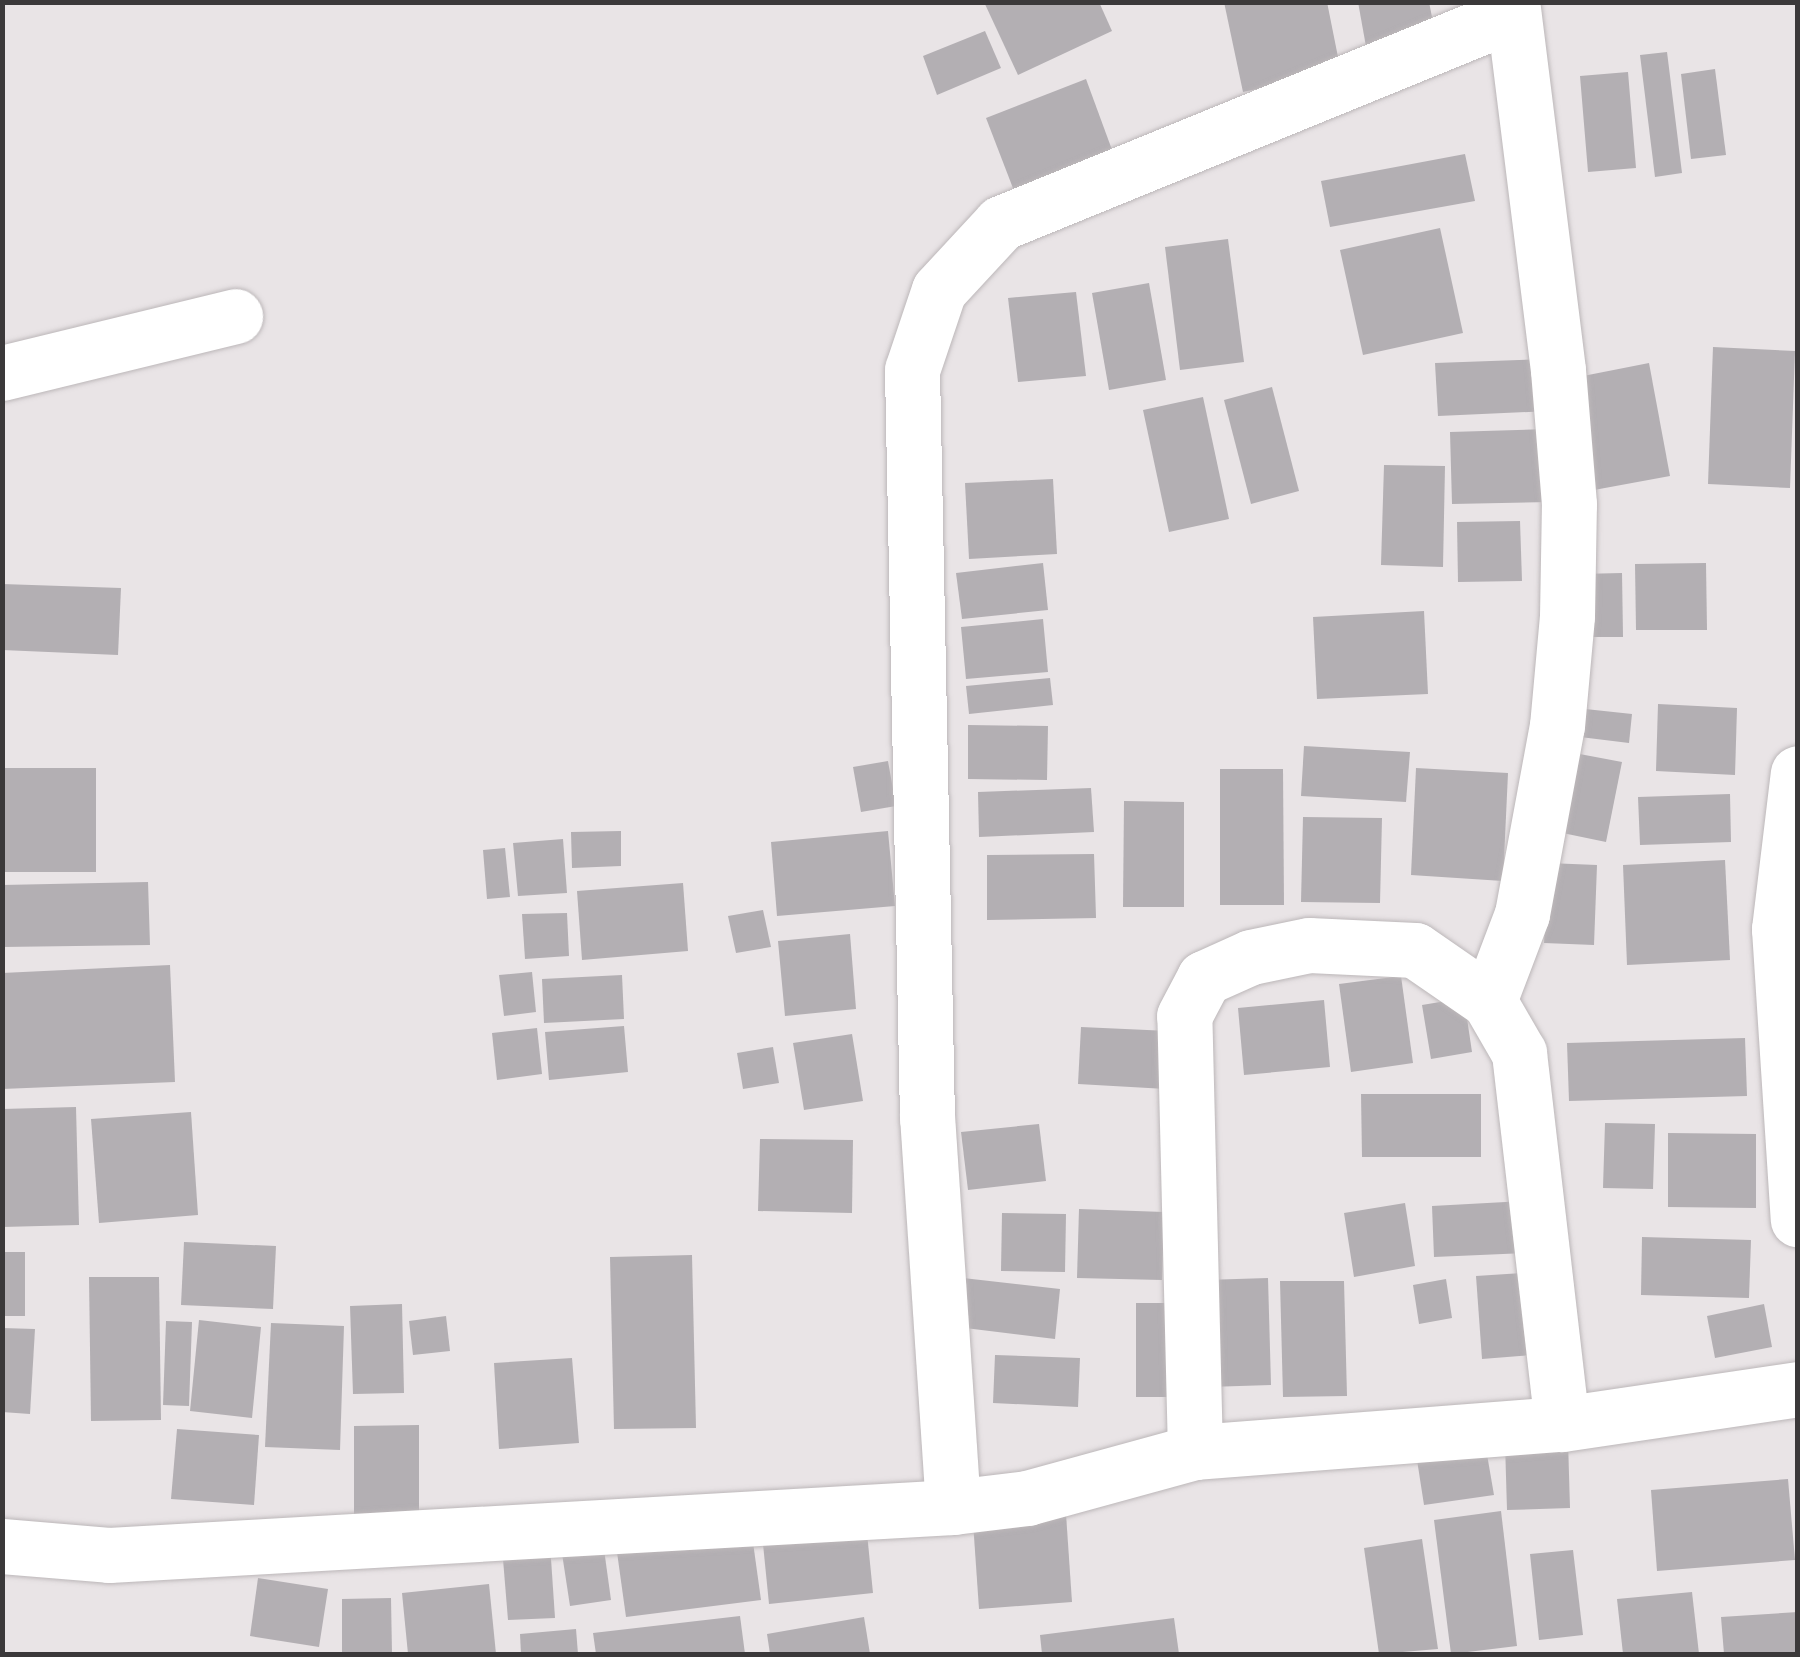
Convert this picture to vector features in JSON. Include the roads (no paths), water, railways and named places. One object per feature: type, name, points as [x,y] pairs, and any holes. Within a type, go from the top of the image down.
[{"type":"street","points":[[953,1507],[927,1118],[912,370],[939,290],[1000,223],[1513,8],[1558,370],[1569,504],[1567,616],[1556,726],[1522,914],[1489,1001]]},
{"type":"street","points":[[2,372],[235,316]]},
{"type":"street","points":[[1798,772],[1788,925],[1798,1218]]},
{"type":"street","points":[[1195,1452],[1184,1016],[1204,978],[1250,957],[1309,944],[1415,950],[1489,1001],[1518,1052],[1562,1424]]},
{"type":"street","points":[[2,1546],[109,1555],[953,1507],[1027,1498],[1195,1452],[1562,1424],[1798,1389]]}]
